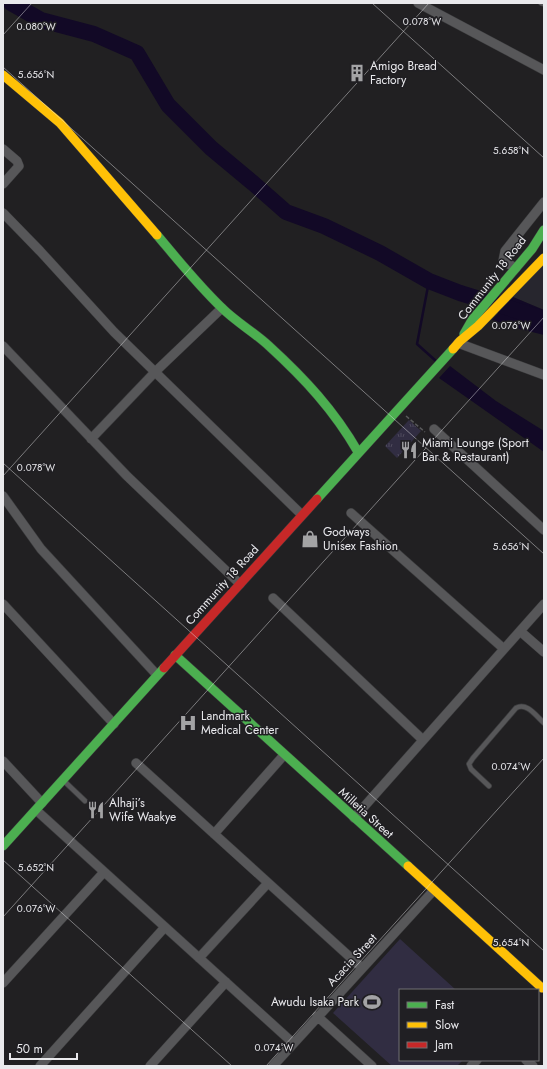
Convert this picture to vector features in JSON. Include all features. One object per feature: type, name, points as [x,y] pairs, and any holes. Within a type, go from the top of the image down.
[{"type":"street","points":[[418,3],[544,70]]},
{"type":"street","points":[[3,75],[60,123],[185,268],[222,308],[268,345],[304,380],[329,408],[344,428],[358,452]]},
{"type":"street","points":[[3,149],[17,161],[19,166],[3,184]]},
{"type":"street","points":[[513,272],[503,261],[505,251],[544,202]]},
{"type":"street","points":[[3,213],[114,332],[302,515]]},
{"type":"street","name":"Community 18 Road","points":[[3,846],[459,342],[532,249],[544,230]]},
{"type":"street","name":"Community 18 Road","points":[[475,323],[519,284],[544,258]]},
{"type":"street","points":[[91,439],[155,372],[222,308]]},
{"type":"street","points":[[459,342],[544,374]]},
{"type":"street","points":[[3,346],[152,502],[240,584]]},
{"type":"street","points":[[434,429],[544,530]]},
{"type":"street","points":[[3,496],[41,549],[157,676]]},
{"type":"street","points":[[351,513],[504,649]]},
{"type":"street","points":[[274,598],[424,740]]},
{"type":"street","points":[[3,604],[114,724]]},
{"type":"street","points":[[354,818],[544,604]]},
{"type":"street","points":[[520,631],[544,652]]},
{"type":"street","name":"Milletia Street","points":[[175,655],[541,988]]},
{"type":"street","points":[[214,834],[284,755]]},
{"type":"street","points":[[3,761],[42,803]]},
{"type":"street","points":[[136,763],[362,968]]},
{"type":"street","points":[[36,810],[293,1043]]},
{"type":"street","points":[[3,983],[104,872]]},
{"type":"street","points":[[199,958],[268,883]]},
{"type":"street","name":"Acacia Street","points":[[273,1066],[317,1016],[434,890]]},
{"type":"street","points":[[40,1066],[165,927]]},
{"type":"street","points":[[150,1066],[226,982]]},
{"type":"street","points":[[317,1016],[372,1066]]},
{"type":"lane","points":[[489,786],[471,769],[469,764],[477,752],[516,708],[525,706],[544,723]]},
{"type":"lane","points":[[63,780],[85,801]]},
{"type":"path","points":[[398,409],[425,433],[434,429]]},
{"type":"shaded area","points":[[544,264],[544,310],[513,297]]},
{"type":"shaded area","points":[[513,297],[544,310],[544,335],[492,320]]},
{"type":"shaded area","points":[[450,366],[496,401],[544,431],[544,452],[439,378]]},
{"type":"green space","points":[[409,420],[421,431],[397,458],[385,446]]},
{"type":"green space","name":"Awudu Isaka Park","points":[[400,939],[455,989],[399,989],[399,1061],[462,1061],[457,1066],[392,1066],[333,1013]]},
{"type":"waterway","points":[[11,3],[41,20],[94,34],[137,53],[168,105],[211,148],[286,212],[324,226],[380,253],[429,281],[460,293],[544,319]]},
{"type":"waterway","points":[[429,281],[417,344],[436,361]]},
{"type":"traffic: fast","points":[[464,334],[472,320],[532,249],[544,230]]},
{"type":"traffic: fast","points":[[157,235],[188,272],[227,313],[269,346],[318,395],[339,422],[358,452]]},
{"type":"traffic: fast","points":[[317,499],[453,349]]},
{"type":"traffic: fast","points":[[175,655],[408,866]]},
{"type":"traffic: fast","points":[[3,846],[164,668]]},
{"type":"traffic: slow","points":[[3,75],[60,123],[157,235]]},
{"type":"traffic: slow","points":[[453,349],[478,326],[544,258]]},
{"type":"traffic: slow","points":[[408,866],[542,988]]},
{"type":"traffic: jam","points":[[164,668],[317,499]]},
{"type":"place","name":"Amigo Bread Factory","points":[[357,73]]},
{"type":"place","name":"Miami Lounge (Sport Bar & Restaurant)","points":[[409,450]]},
{"type":"place","name":"Godways Unisex Fashion","points":[[310,539]]},
{"type":"place","name":"Landmark Medical Center","points":[[188,723]]},
{"type":"place","name":"Alhaji’s Wife Waakye","points":[[96,810]]},
{"type":"place","name":"Awudu Isaka Park","points":[[372,1002]]}]
